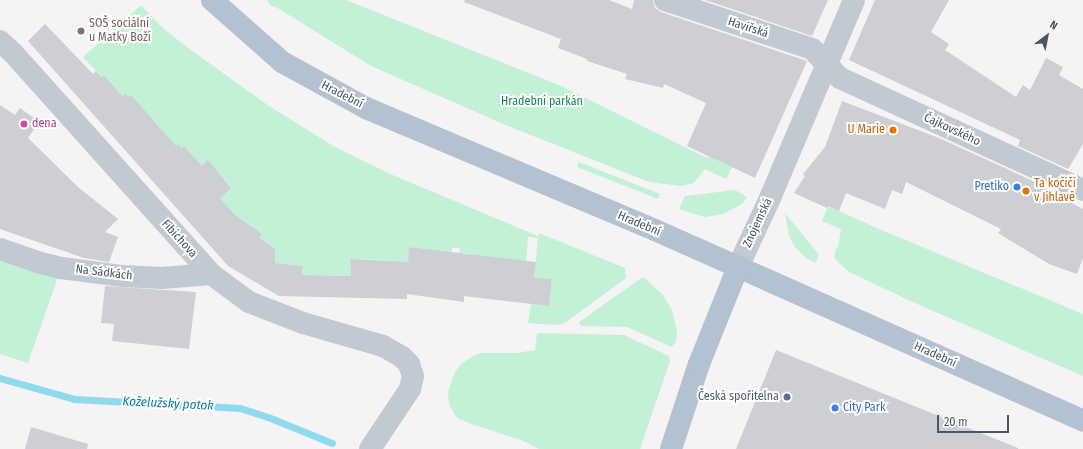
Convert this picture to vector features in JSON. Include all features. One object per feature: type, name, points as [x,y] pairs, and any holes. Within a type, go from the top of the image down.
[{"type":"main road","name":"Hradební","points":[[212,0],[282,62],[366,108],[738,267],[1083,421]]},
{"type":"main road","name":"Znojemská","points":[[671,449],[697,371],[738,267]]},
{"type":"street","name":"Havířská","points":[[665,0],[812,49],[827,63]]},
{"type":"street","name":"Znojemská","points":[[738,267],[770,198],[854,0]]},
{"type":"street","name":"Fibichova","points":[[0,41],[13,53],[211,274],[249,302],[303,323],[383,346],[402,357],[409,364],[413,376],[410,389],[370,449]]},
{"type":"street","name":"Čajkovského","points":[[827,63],[840,78],[1083,190]]},
{"type":"street","name":"Na Sádkách","points":[[0,249],[37,262],[61,268],[123,276],[162,278],[211,274]]},
{"type":"green space","name":"Hradební parkán","points":[[267,0],[346,0],[561,86],[707,158],[708,156],[732,167],[726,179],[705,169],[694,183],[681,186],[649,182],[508,126],[371,66],[276,7],[271,6]]},
{"type":"green space","points":[[141,5],[163,28],[184,45],[269,106],[335,147],[388,173],[538,236],[539,233],[625,268],[626,278],[565,323],[556,325],[528,323],[531,304],[549,306],[552,280],[534,278],[538,238],[528,237],[525,276],[468,253],[459,253],[460,248],[452,248],[449,269],[431,250],[410,247],[408,260],[411,265],[382,260],[350,259],[351,276],[302,275],[303,266],[275,263],[221,219],[231,210],[220,198],[231,187],[224,179],[219,183],[208,161],[199,168],[187,155],[190,152],[184,146],[181,148],[174,148],[159,131],[161,129],[155,122],[125,94],[122,96],[104,75],[102,77],[83,57]]},
{"type":"green space","points":[[579,162],[660,194],[658,199],[577,167]]},
{"type":"green space","points":[[735,190],[747,197],[742,204],[723,214],[705,217],[679,209],[685,196]]},
{"type":"green space","points":[[828,206],[879,229],[1083,314],[1083,376],[915,303],[849,272],[834,258],[836,248],[838,248],[841,229],[822,221]]},
{"type":"green space","points":[[785,213],[819,255],[815,263],[806,258],[794,246],[789,236]]},
{"type":"green space","points":[[0,257],[58,277],[28,363],[0,354]]},
{"type":"green space","points":[[643,277],[662,294],[672,310],[677,331],[676,341],[672,347],[627,327],[581,326],[579,322]]},
{"type":"green space","points":[[537,333],[624,335],[669,356],[670,361],[640,449],[539,449],[521,440],[471,424],[459,419],[455,415],[449,404],[448,392],[455,372],[462,363],[475,355],[482,353],[517,353],[535,350]]},
{"type":"building","points":[[465,0],[609,0],[632,9],[634,0],[653,0],[655,8],[661,12],[807,61],[755,178],[687,146],[706,103],[664,84],[663,88],[625,79],[627,74],[587,61],[587,59],[558,48],[561,39],[464,2]]},
{"type":"building","points":[[705,0],[828,0],[812,36]]},
{"type":"building","points":[[875,0],[949,0],[931,32],[949,44],[945,50],[1016,97],[1023,85],[1030,90],[1046,58],[1063,67],[1059,75],[1083,89],[1083,144],[1068,169],[1018,146],[1020,140],[849,60]]},
{"type":"building","points":[[45,24],[93,74],[96,71],[102,77],[104,75],[122,96],[125,94],[129,97],[131,95],[176,146],[178,144],[181,148],[184,146],[202,166],[208,160],[231,188],[220,198],[236,216],[262,234],[259,238],[275,249],[275,263],[303,266],[302,275],[351,276],[350,259],[408,262],[409,247],[536,262],[534,278],[552,279],[549,306],[464,296],[464,302],[407,294],[407,299],[279,296],[228,266],[28,41]]},
{"type":"building","points":[[842,101],[939,138],[1055,191],[1053,194],[1083,209],[1083,258],[1077,274],[1049,264],[998,233],[1001,229],[906,182],[902,194],[892,190],[885,209],[846,193],[839,211],[828,206],[827,208],[794,193],[805,176],[803,174],[825,147]]},
{"type":"building","points":[[0,105],[15,115],[20,108],[39,122],[28,138],[78,187],[118,219],[105,232],[118,237],[109,262],[84,258],[0,229]]},
{"type":"building","points":[[105,286],[196,292],[189,349],[112,341],[114,324],[101,323]]},
{"type":"building","name":"City Park","points":[[776,350],[1018,448],[1018,449],[736,449]]},
{"type":"building","points":[[31,427],[88,444],[87,449],[25,449]]},
{"type":"waterway","name":"Koželužský potok","points":[[0,378],[74,399],[240,408],[268,417],[332,443]]},
{"type":"place","name":"SOŠ sociální u Matky Boží","points":[[81,31]]},
{"type":"place","name":"dena","points":[[24,124]]},
{"type":"place","name":"U Marie","points":[[893,130]]},
{"type":"place","name":"Pretiko","points":[[1017,187]]},
{"type":"place","name":"Ta kočičí v Jihlavě","points":[[1026,191]]},
{"type":"place","name":"Česká spořitelna","points":[[787,397]]},
{"type":"place","name":"City Park","points":[[835,408]]}]
